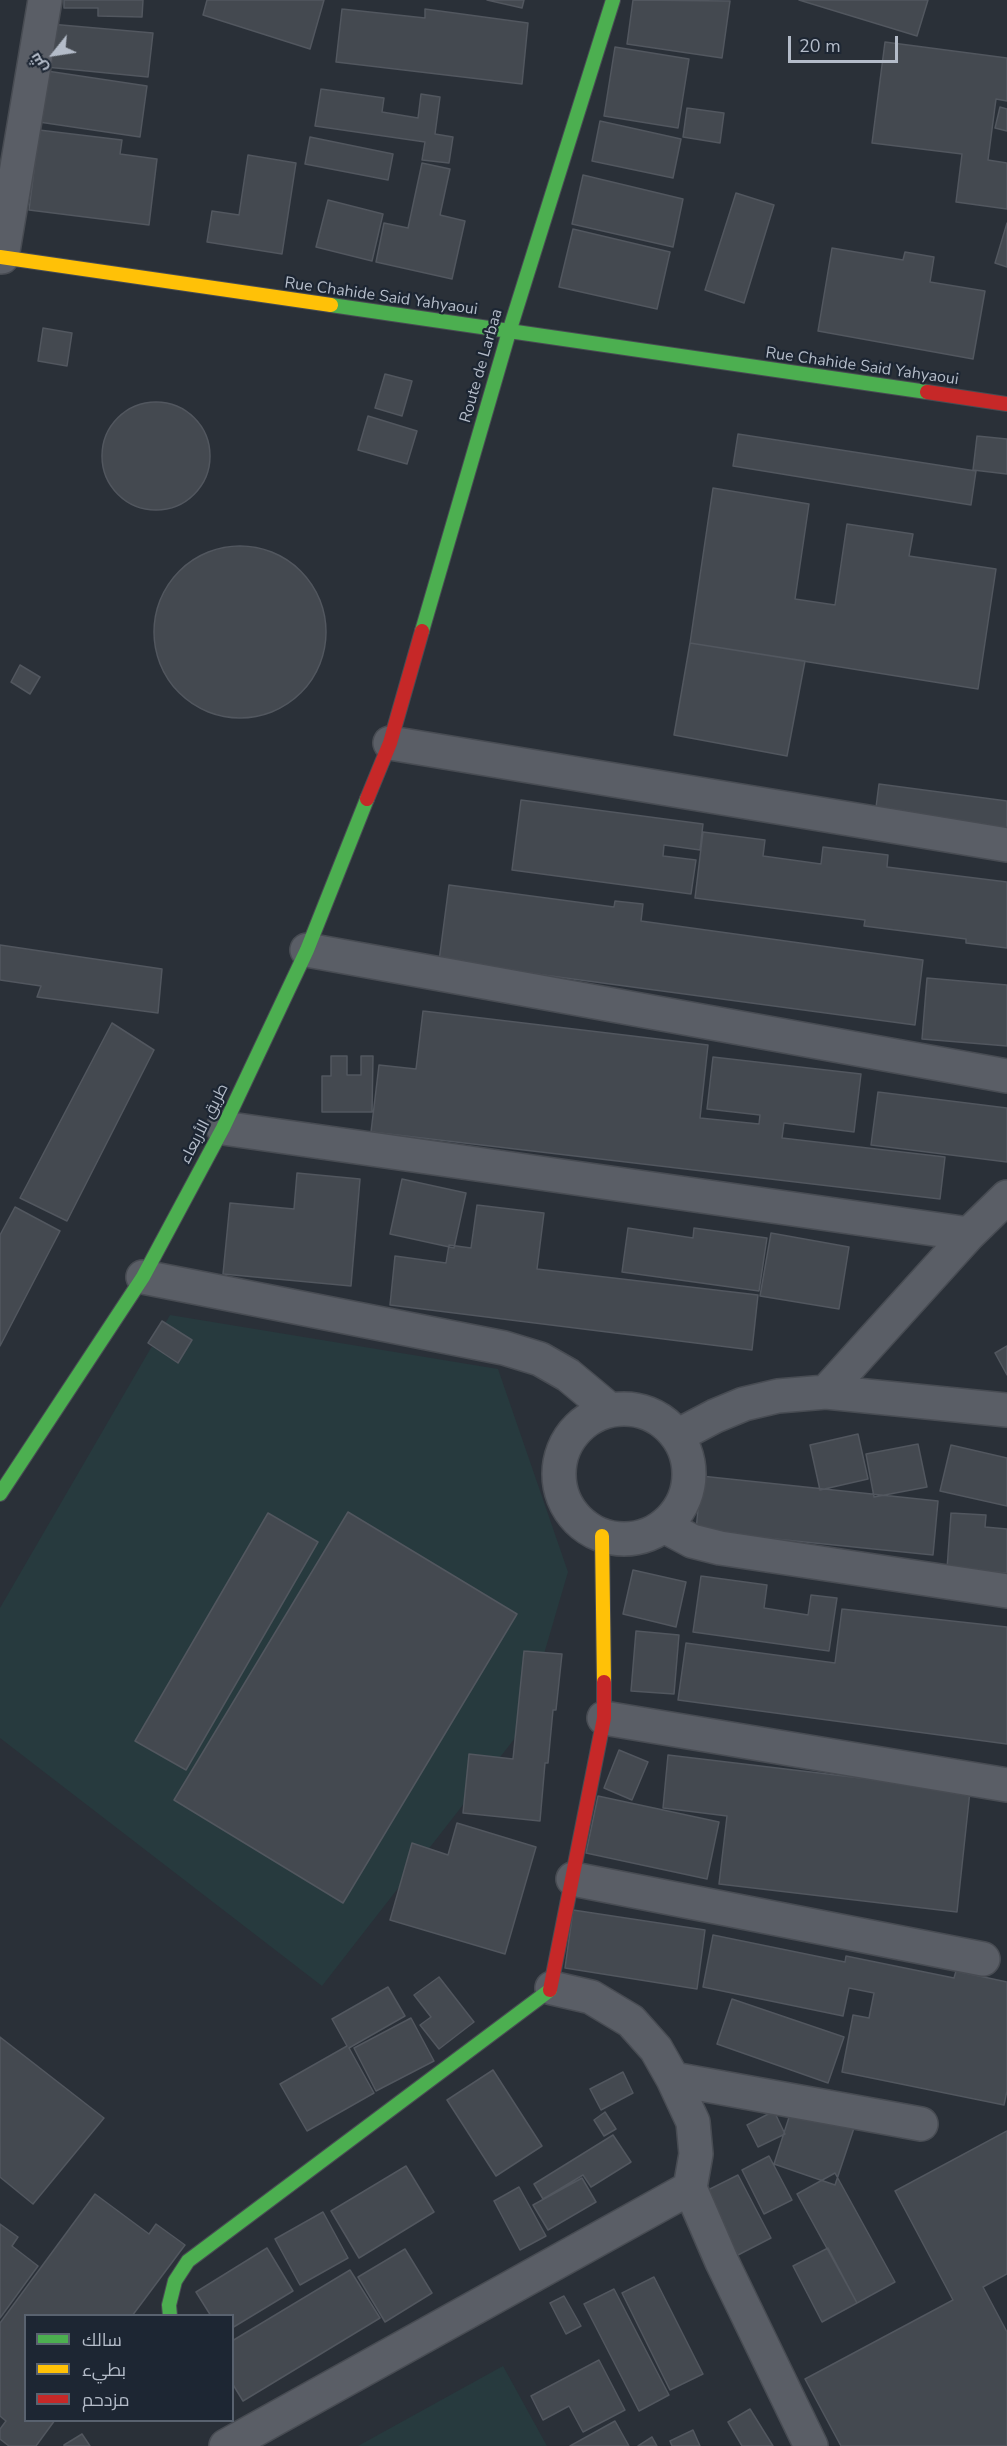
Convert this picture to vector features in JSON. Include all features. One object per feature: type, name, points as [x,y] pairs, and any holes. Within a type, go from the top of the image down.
[{"type":"street","points":[[1,257],[45,0]]},
{"type":"street","name":"Route de Larbaa","points":[[390,743],[509,332],[613,0]]},
{"type":"street","name":"Rue Chahide Said Yahyaoui","points":[[1,257],[1007,404]]},
{"type":"street","points":[[390,743],[1007,845]]},
{"type":"street","name":"طريق الأربعاء","points":[[0,1494],[142,1277],[223,1128],[307,950],[390,743]]},
{"type":"street","points":[[307,950],[1007,1076]]},
{"type":"street","points":[[223,1128],[969,1234]]},
{"type":"street","points":[[826,1392],[969,1234],[1007,1197]]},
{"type":"street","points":[[142,1277],[504,1348],[540,1359],[568,1375],[610,1410]]},
{"type":"street","points":[[677,1436],[744,1404],[778,1396],[826,1392],[1007,1410]]},
{"type":"street","points":[[635,1409],[659,1418],[677,1436],[688,1459],[689,1484],[681,1507],[664,1526],[645,1536],[624,1540],[602,1536],[583,1525],[569,1510],[560,1491],[558,1469],[563,1449],[574,1431],[590,1418],[610,1410],[635,1409]]},
{"type":"street","points":[[664,1526],[692,1541],[720,1548],[1007,1591]]},
{"type":"street","points":[[170,2314],[169,2305],[175,2281],[188,2261],[552,1988],[604,1718],[602,1536]]},
{"type":"street","points":[[604,1718],[1007,1785]]},
{"type":"street","points":[[573,1879],[983,1959]]},
{"type":"street","points":[[552,1988],[591,1997],[630,2021],[656,2049],[673,2079],[693,2122],[696,2154],[690,2188],[722,2262],[811,2446]]},
{"type":"street","points":[[673,2079],[921,2124]]},
{"type":"street","points":[[225,2437],[690,2188]]},
{"type":"green space","points":[[170,1315],[498,1369],[568,1572],[522,1729],[322,1986],[0,1738],[0,1608]]},
{"type":"green space","points":[[503,2366],[547,2446],[358,2446]]},
{"type":"building","points":[[64,0],[143,0],[142,17],[98,16],[98,8],[64,8]]},
{"type":"building","points":[[207,0],[324,0],[310,49],[203,15]]},
{"type":"building","points":[[487,0],[524,0],[522,8]]},
{"type":"building","points":[[633,0],[730,1],[722,58],[627,44]]},
{"type":"building","points":[[799,0],[928,0],[917,36]]},
{"type":"building","points":[[342,9],[425,18],[425,9],[528,23],[522,84],[336,62]]},
{"type":"building","points":[[50,24],[153,33],[148,77],[46,67]]},
{"type":"building","points":[[885,42],[1007,58],[1007,101],[996,99],[988,160],[1007,163],[1007,209],[956,202],[962,154],[872,143]]},
{"type":"building","points":[[615,47],[689,59],[678,128],[604,116]]},
{"type":"building","points":[[47,71],[147,86],[140,137],[39,122]]},
{"type":"building","points":[[321,89],[384,98],[382,112],[418,118],[421,94],[440,97],[435,134],[453,137],[449,163],[422,160],[425,142],[315,126]]},
{"type":"building","points":[[1000,107],[1007,109],[1007,131],[995,128]]},
{"type":"building","points":[[687,108],[724,113],[720,143],[683,137]]},
{"type":"building","points":[[600,121],[681,139],[673,178],[592,161]]},
{"type":"building","points":[[39,130],[122,140],[120,154],[157,159],[149,225],[29,210]]},
{"type":"building","points":[[310,137],[393,154],[388,180],[305,164]]},
{"type":"building","points":[[248,155],[296,163],[282,254],[207,242],[212,211],[239,215]]},
{"type":"building","points":[[422,163],[450,169],[440,215],[465,221],[452,279],[376,262],[384,223],[408,228]]},
{"type":"building","points":[[583,175],[683,199],[673,247],[572,224]]},
{"type":"building","points":[[736,193],[774,205],[744,303],[705,290]]},
{"type":"building","points":[[328,200],[383,214],[372,261],[316,247]]},
{"type":"building","points":[[1007,223],[1007,267],[995,263]]},
{"type":"building","points":[[573,229],[670,252],[657,309],[559,287]]},
{"type":"building","points":[[832,248],[903,260],[905,252],[934,257],[930,282],[985,291],[973,359],[818,331]]},
{"type":"building","points":[[43,328],[72,333],[67,366],[38,361]]},
{"type":"building","points":[[385,374],[412,381],[402,416],[375,408]]},
{"type":"building","points":[[156,402],[177,406],[194,418],[206,435],[210,456],[206,477],[194,494],[177,506],[156,510],[135,506],[118,494],[106,477],[102,456],[106,435],[118,418],[135,406]]},
{"type":"building","points":[[368,416],[417,431],[407,464],[358,450]]},
{"type":"building","points":[[738,434],[976,471],[971,505],[733,466]]},
{"type":"building","points":[[977,436],[1007,439],[1007,474],[973,470]]},
{"type":"building","points":[[713,488],[809,504],[795,599],[835,605],[847,524],[913,534],[909,556],[996,569],[978,689],[690,643]]},
{"type":"building","points":[[240,546],[273,553],[301,571],[319,599],[326,632],[319,665],[301,693],[273,711],[240,718],[207,711],[179,693],[161,665],[154,632],[161,599],[179,571],[207,553]]},
{"type":"building","points":[[690,643],[805,661],[787,756],[674,735]]},
{"type":"building","points":[[20,665],[40,677],[30,694],[11,682]]},
{"type":"building","points":[[879,784],[1007,801],[1007,832],[875,815]]},
{"type":"building","points":[[521,800],[703,824],[700,850],[664,845],[663,856],[696,860],[691,894],[512,870]]},
{"type":"building","points":[[703,832],[765,840],[763,856],[821,864],[823,847],[888,855],[887,867],[1007,882],[1007,948],[966,943],[966,939],[864,926],[865,920],[695,898]]},
{"type":"building","points":[[449,885],[614,907],[615,901],[643,904],[641,921],[923,960],[915,1025],[439,961]]},
{"type":"building","points":[[0,945],[162,969],[158,1013],[37,997],[41,986],[0,980]]},
{"type":"building","points":[[927,978],[1007,985],[1007,1046],[922,1039]]},
{"type":"building","points":[[423,1011],[708,1045],[700,1118],[759,1124],[760,1115],[707,1109],[713,1057],[861,1074],[854,1132],[784,1123],[782,1138],[945,1157],[940,1199],[371,1132],[379,1065],[416,1069]]},
{"type":"building","points":[[112,1023],[154,1050],[67,1221],[20,1198]]},
{"type":"building","points":[[331,1056],[347,1056],[347,1075],[361,1075],[361,1056],[373,1056],[372,1112],[322,1112],[322,1076],[331,1076]]},
{"type":"building","points":[[878,1092],[1007,1108],[1007,1162],[871,1145]]},
{"type":"building","points":[[297,1173],[360,1179],[351,1286],[223,1274],[230,1203],[294,1209]]},
{"type":"building","points":[[402,1179],[466,1193],[454,1248],[390,1234]]},
{"type":"building","points":[[477,1205],[544,1213],[537,1269],[758,1295],[752,1350],[390,1305],[395,1256],[446,1263],[449,1245],[471,1248]]},
{"type":"building","points":[[15,1207],[60,1231],[0,1346],[0,1235]]},
{"type":"building","points":[[628,1228],[693,1238],[694,1228],[767,1238],[759,1291],[622,1272]]},
{"type":"building","points":[[771,1233],[849,1247],[839,1309],[760,1296]]},
{"type":"building","points":[[162,1321],[192,1340],[178,1363],[148,1343]]},
{"type":"building","points":[[1007,1346],[1007,1375],[995,1353]]},
{"type":"building","points":[[858,1434],[868,1479],[820,1490],[810,1445]]},
{"type":"building","points":[[918,1444],[927,1487],[874,1497],[866,1454]]},
{"type":"building","points":[[951,1445],[1007,1458],[1007,1506],[940,1491]]},
{"type":"building","points":[[701,1476],[938,1501],[933,1555],[696,1531]]},
{"type":"building","points":[[348,1512],[517,1614],[343,1903],[174,1800]]},
{"type":"building","points":[[268,1513],[318,1542],[186,1770],[135,1741]]},
{"type":"building","points":[[951,1513],[986,1515],[985,1527],[1007,1529],[1007,1573],[947,1569]]},
{"type":"building","points":[[633,1570],[686,1582],[676,1627],[623,1614]]},
{"type":"building","points":[[701,1576],[767,1585],[764,1608],[808,1615],[811,1595],[837,1598],[829,1651],[693,1632]]},
{"type":"building","points":[[842,1609],[1007,1627],[1007,1744],[678,1700],[686,1643],[835,1663]]},
{"type":"building","points":[[636,1631],[679,1635],[674,1694],[631,1691]]},
{"type":"building","points":[[524,1651],[562,1654],[548,1763],[545,1763],[540,1821],[463,1813],[469,1754],[513,1759]]},
{"type":"building","points":[[619,1750],[648,1762],[632,1800],[604,1788]]},
{"type":"building","points":[[668,1755],[970,1791],[957,1912],[719,1884],[727,1816],[663,1808]]},
{"type":"building","points":[[598,1796],[719,1822],[707,1879],[586,1853]]},
{"type":"building","points":[[457,1823],[536,1847],[505,1954],[390,1920],[412,1843],[448,1855]]},
{"type":"building","points":[[573,1910],[705,1930],[697,1989],[565,1968]]},
{"type":"building","points":[[713,1935],[845,1962],[846,1956],[954,1978],[956,1971],[1007,1982],[1007,2091],[1004,2105],[842,2072],[853,2015],[869,2018],[874,1993],[849,1988],[843,2016],[703,1987]]},
{"type":"building","points":[[439,1977],[474,2022],[439,2049],[420,2025],[431,2017],[414,1995]]},
{"type":"building","points":[[388,1987],[405,2016],[349,2048],[374,2093],[307,2131],[280,2084],[347,2046],[332,2019]]},
{"type":"building","points":[[732,1999],[844,2037],[828,2083],[717,2044]]},
{"type":"building","points":[[411,2018],[434,2061],[376,2091],[354,2048]]},
{"type":"building","points":[[0,2037],[104,2118],[33,2204],[0,2177]]},
{"type":"building","points":[[493,2070],[542,2146],[496,2176],[447,2100]]},
{"type":"building","points":[[623,2072],[633,2093],[601,2110],[590,2089]]},
{"type":"building","points":[[792,2108],[854,2128],[835,2185],[774,2164]]},
{"type":"building","points":[[774,2111],[785,2134],[758,2147],[747,2125]]},
{"type":"building","points":[[605,2112],[616,2129],[604,2136],[594,2120]]},
{"type":"building","points":[[1007,2131],[1007,2274],[983,2287],[1007,2332],[1007,2446],[841,2446],[805,2379],[953,2300],[895,2191]]},
{"type":"building","points":[[613,2135],[631,2162],[591,2187],[583,2175],[543,2199],[534,2184]]},
{"type":"building","points":[[769,2156],[792,2200],[764,2214],[742,2170]]},
{"type":"building","points":[[406,2166],[434,2212],[359,2258],[331,2211]]},
{"type":"building","points":[[835,2173],[895,2282],[857,2303],[797,2194]]},
{"type":"building","points":[[738,2175],[771,2238],[738,2255],[704,2192]]},
{"type":"building","points":[[582,2178],[596,2202],[548,2230],[533,2205]]},
{"type":"building","points":[[519,2187],[546,2236],[520,2250],[494,2201]]},
{"type":"building","points":[[95,2194],[149,2234],[156,2224],[185,2245],[133,2314],[24,2314],[24,2422],[54,2422],[36,2446],[9,2446],[0,2439],[0,2429],[6,2421],[0,2416],[0,2323]]},
{"type":"building","points":[[323,2212],[348,2258],[300,2285],[275,2239]]},
{"type":"building","points":[[0,2224],[18,2237],[12,2246],[38,2266],[0,2318]]},
{"type":"building","points":[[267,2248],[293,2291],[234,2327],[234,2314],[210,2314],[196,2292]]},
{"type":"building","points":[[828,2248],[857,2303],[822,2322],[793,2266]]},
{"type":"building","points":[[405,2249],[432,2293],[385,2322],[358,2277]]},
{"type":"building","points":[[350,2270],[380,2318],[243,2401],[234,2386],[234,2340]]},
{"type":"building","points":[[654,2277],[703,2374],[670,2390],[622,2293]]},
{"type":"building","points":[[614,2289],[669,2395],[639,2411],[584,2304]]},
{"type":"building","points":[[564,2296],[581,2326],[566,2334],[550,2303]]},
{"type":"building","points":[[599,2360],[625,2410],[583,2432],[569,2406],[543,2420],[531,2396]]},
{"type":"building","points":[[750,2409],[773,2446],[742,2446],[728,2422]]},
{"type":"building","points":[[615,2421],[629,2446],[570,2446]]},
{"type":"building","points":[[693,2430],[700,2446],[672,2446],[670,2441]]},
{"type":"building","points":[[82,2434],[90,2446],[64,2446],[64,2445]]},
{"type":"building","points":[[652,2437],[657,2446],[638,2446]]},
{"type":"traffic: fast","points":[[422,631],[509,332],[613,0]]},
{"type":"traffic: fast","points":[[331,305],[927,392]]},
{"type":"traffic: fast","points":[[0,1494],[143,1277],[223,1128],[307,950],[367,799]]},
{"type":"traffic: fast","points":[[170,2314],[169,2305],[175,2281],[188,2261],[550,1990]]},
{"type":"traffic: slow","points":[[0,257],[331,305]]},
{"type":"traffic: slow","points":[[602,1536],[604,1682]]},
{"type":"traffic: jam","points":[[927,392],[1007,404]]},
{"type":"traffic: jam","points":[[367,799],[390,743],[422,631]]},
{"type":"traffic: jam","points":[[550,1990],[604,1718],[604,1682]]}]
